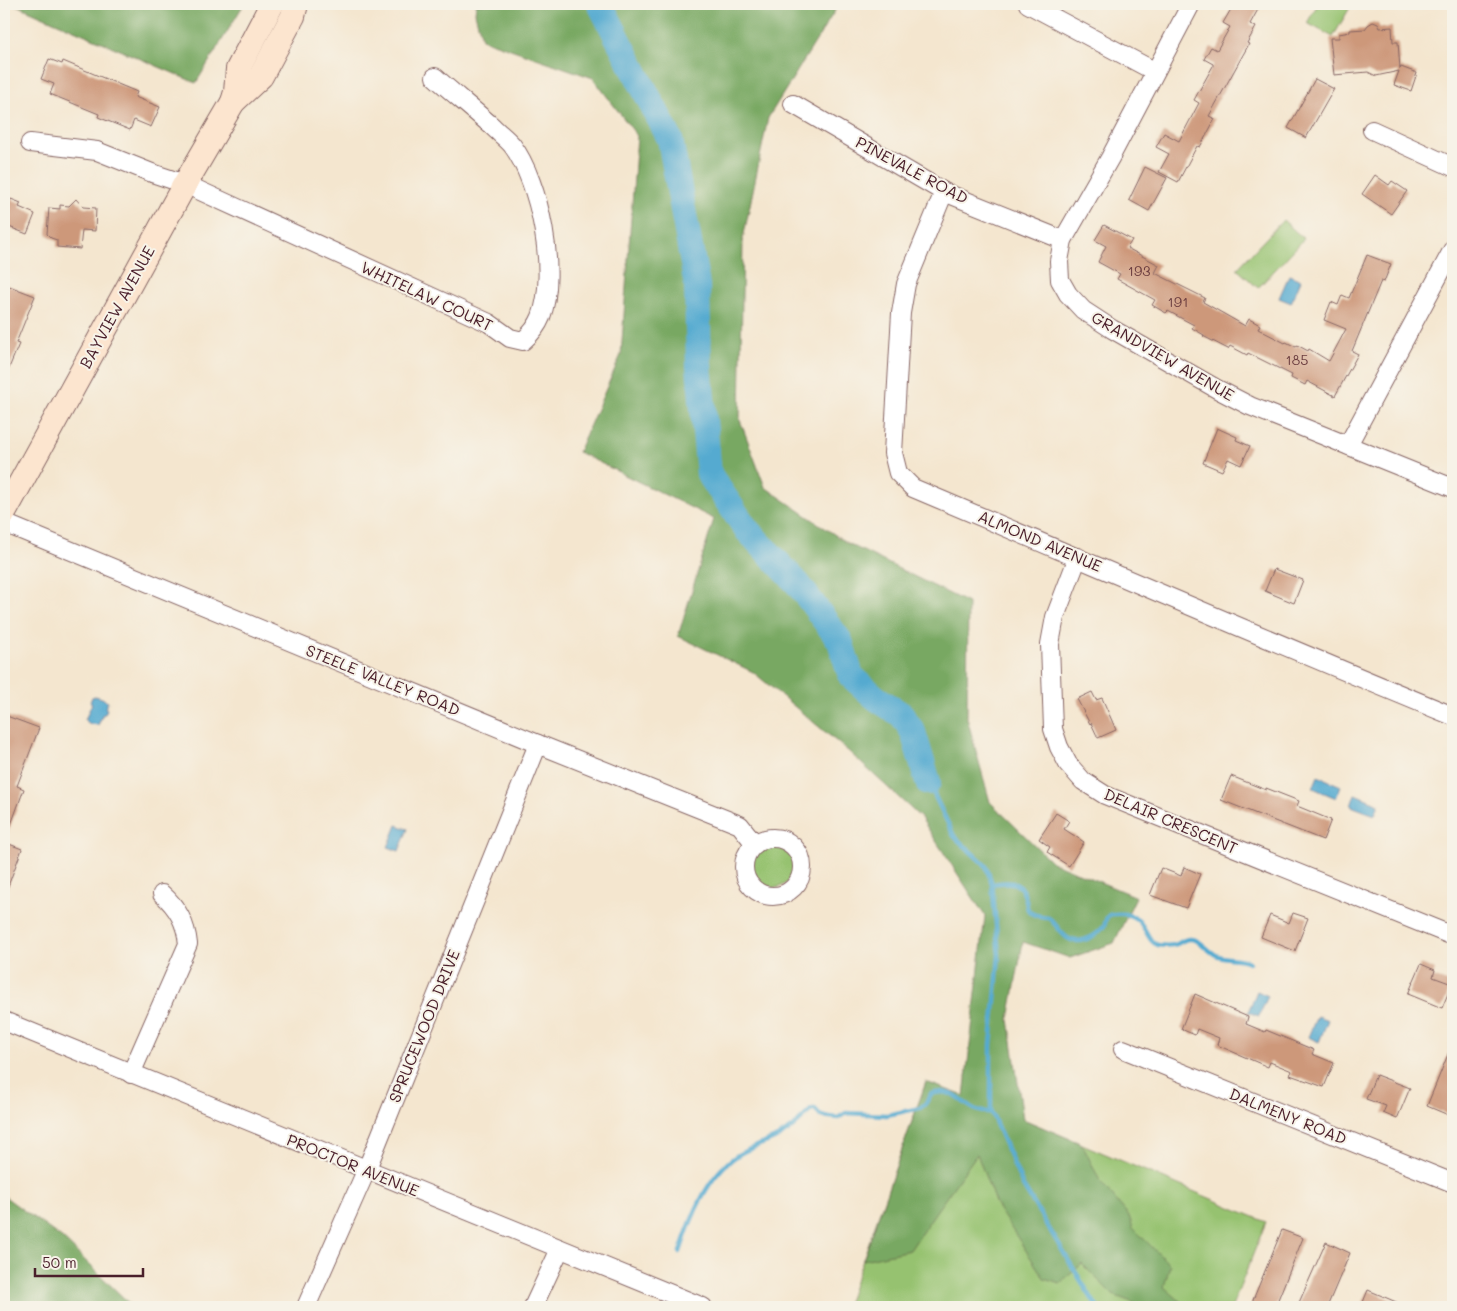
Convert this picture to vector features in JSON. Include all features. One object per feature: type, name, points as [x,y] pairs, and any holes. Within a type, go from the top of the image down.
[{"type":"main road","name":"BAYVIEW AVENUE","points":[[233,102],[236,92],[236,75],[240,64],[272,4]]},
{"type":"main road","name":"BAYVIEW AVENUE","points":[[4,513],[185,184],[233,102],[240,94],[258,81],[293,16],[296,4]]},
{"type":"street","points":[[1028,4],[1154,71]]},
{"type":"street","name":"GRANDVIEW AVENUE","points":[[1191,4],[1154,71],[1110,158],[1063,240],[1059,262],[1060,280],[1068,294],[1083,310],[1112,329],[1217,389],[1250,406],[1453,488]]},
{"type":"street","name":"WHITELAW COURT","points":[[185,184],[489,323],[510,338],[523,341],[532,332],[541,316],[548,274],[546,244],[540,214],[524,163],[511,144],[435,78]]},
{"type":"street","name":"PINEVALE ROAD","points":[[793,104],[944,192],[1063,240]]},
{"type":"street","points":[[1372,130],[1453,167]]},
{"type":"street","points":[[30,143],[97,151],[185,184]]},
{"type":"street","name":"ALMOND AVENUE","points":[[944,192],[906,284],[904,294],[901,313],[893,453],[898,473],[913,488],[1280,645],[1453,716]]},
{"type":"street","points":[[1349,446],[1353,435],[1453,249]]},
{"type":"street","name":"STEELE VALLEY ROAD","points":[[4,523],[538,744],[740,825],[755,844]]},
{"type":"street","name":"DELAIR CRESCENT","points":[[1078,557],[1055,617],[1050,644],[1053,729],[1059,747],[1068,764],[1083,781],[1105,795],[1453,936]]},
{"type":"street","name":"SPRUCEWOOD DRIVE","points":[[306,1307],[366,1171],[538,744]]},
{"type":"street","points":[[131,1074],[188,944],[187,932],[181,916],[174,904],[162,894]]},
{"type":"street","name":"PROCTOR AVENUE","points":[[4,1021],[366,1171],[703,1307]]},
{"type":"street","name":"DALMENY ROAD","points":[[1123,1050],[1453,1183]]},
{"type":"street","points":[[533,1307],[560,1249]]},
{"type":"green space","points":[[14,4],[244,4],[196,83]]},
{"type":"green space","points":[[476,4],[839,4],[768,118],[743,239],[740,420],[765,487],[847,543],[968,603],[967,718],[990,802],[1052,862],[1136,897],[1114,943],[1070,958],[1023,942],[1009,1019],[1023,1119],[1082,1144],[1100,1181],[1129,1216],[1133,1228],[1170,1265],[1164,1287],[1187,1307],[1145,1307],[1113,1295],[1082,1264],[1060,1283],[1044,1278],[996,1205],[977,1154],[910,1250],[863,1260],[926,1082],[964,1096],[985,916],[921,818],[848,751],[753,672],[678,636],[714,519],[578,452],[621,355],[637,136],[593,78],[482,39],[475,13]]},
{"type":"green space","points":[[1318,4],[1352,4],[1333,37],[1307,23]]},
{"type":"green space","points":[[1283,220],[1304,239],[1258,288],[1237,269]]},
{"type":"green space","points":[[773,846],[788,852],[794,867],[788,882],[773,888],[758,882],[752,867],[758,852]]},
{"type":"green space","points":[[926,1082],[1023,1119],[1266,1222],[1232,1307],[846,1307]]},
{"type":"green space","points":[[4,1196],[63,1239],[133,1307],[4,1307]]},
{"type":"water","points":[[1289,275],[1301,280],[1291,303],[1279,298]]},
{"type":"water","points":[[95,696],[108,702],[105,714],[103,714],[98,725],[90,724],[85,720],[92,703],[90,702],[92,697]]},
{"type":"water","points":[[1318,776],[1341,786],[1336,798],[1313,788]]},
{"type":"water","points":[[1355,794],[1379,804],[1375,815],[1351,806]]},
{"type":"water","points":[[397,825],[408,829],[399,851],[388,847]]},
{"type":"water","points":[[1257,991],[1268,996],[1259,1016],[1248,1012]]},
{"type":"water","points":[[1317,1016],[1328,1020],[1319,1042],[1308,1037]]},
{"type":"building","points":[[1234,4],[1261,4],[1250,24],[1256,27],[1247,43],[1249,44],[1209,116],[1215,119],[1200,147],[1197,146],[1178,182],[1159,172],[1169,154],[1156,147],[1164,133],[1179,141],[1199,103],[1194,100],[1213,66],[1213,64],[1204,59],[1211,47],[1217,50],[1230,27],[1223,23]]},
{"type":"building","points":[[1373,22],[1378,24],[1380,28],[1392,27],[1393,42],[1398,42],[1400,69],[1401,67],[1417,73],[1411,91],[1394,85],[1399,71],[1376,76],[1368,72],[1334,75],[1330,38],[1339,38],[1339,34],[1350,32],[1350,30],[1365,29]]},
{"type":"building","points":[[49,59],[62,64],[63,61],[137,92],[135,97],[160,107],[151,127],[134,120],[130,130],[98,117],[99,114],[50,94],[54,84],[41,79]]},
{"type":"building","points":[[1315,79],[1334,89],[1306,138],[1288,128]]},
{"type":"building","points":[[1145,167],[1167,178],[1149,211],[1129,200]]},
{"type":"building","points":[[1375,175],[1389,185],[1392,181],[1407,191],[1391,214],[1362,194]]},
{"type":"building","points":[[4,199],[10,201],[11,199],[21,203],[19,207],[35,214],[27,234],[4,225]]},
{"type":"building","points":[[76,199],[83,207],[96,208],[95,231],[82,230],[80,249],[57,247],[57,240],[47,234],[49,208],[60,209],[60,205],[69,206]]},
{"type":"building","points":[[1104,225],[1132,240],[1127,248],[1159,265],[1155,273],[1205,298],[1203,302],[1245,326],[1249,319],[1260,325],[1258,329],[1285,343],[1296,347],[1297,345],[1308,351],[1309,349],[1329,361],[1346,329],[1324,320],[1331,302],[1338,305],[1342,295],[1349,298],[1367,255],[1391,264],[1384,282],[1381,281],[1352,351],[1358,354],[1335,396],[1307,381],[1305,385],[1291,378],[1292,375],[1248,353],[1247,355],[1230,346],[1228,349],[1203,336],[1192,328],[1194,325],[1152,305],[1155,300],[1117,279],[1120,274],[1098,262],[1106,246],[1095,240]]},
{"type":"building","points":[[4,284],[35,296],[16,343],[19,344],[4,380]]},
{"type":"building","points":[[1217,428],[1237,437],[1236,440],[1250,446],[1241,465],[1228,459],[1222,471],[1203,463]]},
{"type":"building","points":[[1274,569],[1303,580],[1294,603],[1265,591]]},
{"type":"building","points":[[1092,692],[1096,700],[1102,698],[1116,730],[1098,738],[1077,699]]},
{"type":"building","points":[[4,715],[39,728],[17,786],[24,789],[5,841],[4,841]]},
{"type":"building","points":[[1231,776],[1299,801],[1297,806],[1331,820],[1323,840],[1221,800]]},
{"type":"building","points":[[1056,813],[1069,821],[1064,829],[1084,842],[1069,866],[1047,852],[1050,847],[1039,839]]},
{"type":"building","points":[[4,842],[22,849],[5,894],[4,894]]},
{"type":"building","points":[[1184,867],[1200,874],[1186,908],[1150,895],[1161,868],[1181,876]]},
{"type":"building","points":[[1293,913],[1308,918],[1295,951],[1261,937],[1270,915],[1289,923]]},
{"type":"building","points":[[1421,964],[1435,970],[1433,977],[1452,984],[1442,1008],[1408,994]]},
{"type":"building","points":[[1195,994],[1248,1017],[1246,1024],[1265,1032],[1266,1030],[1314,1050],[1312,1054],[1334,1063],[1324,1087],[1290,1075],[1292,1071],[1270,1062],[1268,1067],[1217,1045],[1219,1038],[1197,1029],[1195,1035],[1181,1029]]},
{"type":"building","points":[[1453,1042],[1453,1117],[1427,1106]]},
{"type":"building","points":[[1376,1075],[1410,1088],[1397,1119],[1383,1113],[1386,1106],[1366,1099]]},
{"type":"building","points":[[1282,1230],[1303,1238],[1275,1307],[1250,1307]]},
{"type":"building","points":[[1326,1242],[1350,1253],[1327,1307],[1297,1307]]},
{"type":"building","points":[[1368,1290],[1408,1307],[1361,1307]]},
{"type":"waterway","points":[[600,4],[670,139],[697,285],[699,366],[709,474],[747,530],[798,584],[840,641],[851,676],[876,698],[902,715],[913,732],[928,782]]},
{"type":"waterway","points":[[928,782],[954,836],[986,866],[992,884],[1008,882],[1016,884],[1023,891],[1028,910],[1031,913],[1050,919],[1071,940],[1080,941],[1090,938],[1104,926],[1109,915],[1126,914],[1139,921],[1153,942],[1158,945],[1173,945],[1187,939],[1194,940],[1216,955],[1249,962]]},
{"type":"waterway","points":[[992,884],[999,955],[991,1045],[991,1112],[1023,1186],[1097,1307]]},
{"type":"waterway","points":[[680,1252],[701,1198],[717,1174],[738,1155],[787,1132],[812,1109],[815,1109],[821,1116],[838,1118],[846,1113],[887,1115],[920,1108],[931,1094],[941,1092],[956,1096],[974,1109],[991,1112]]}]
